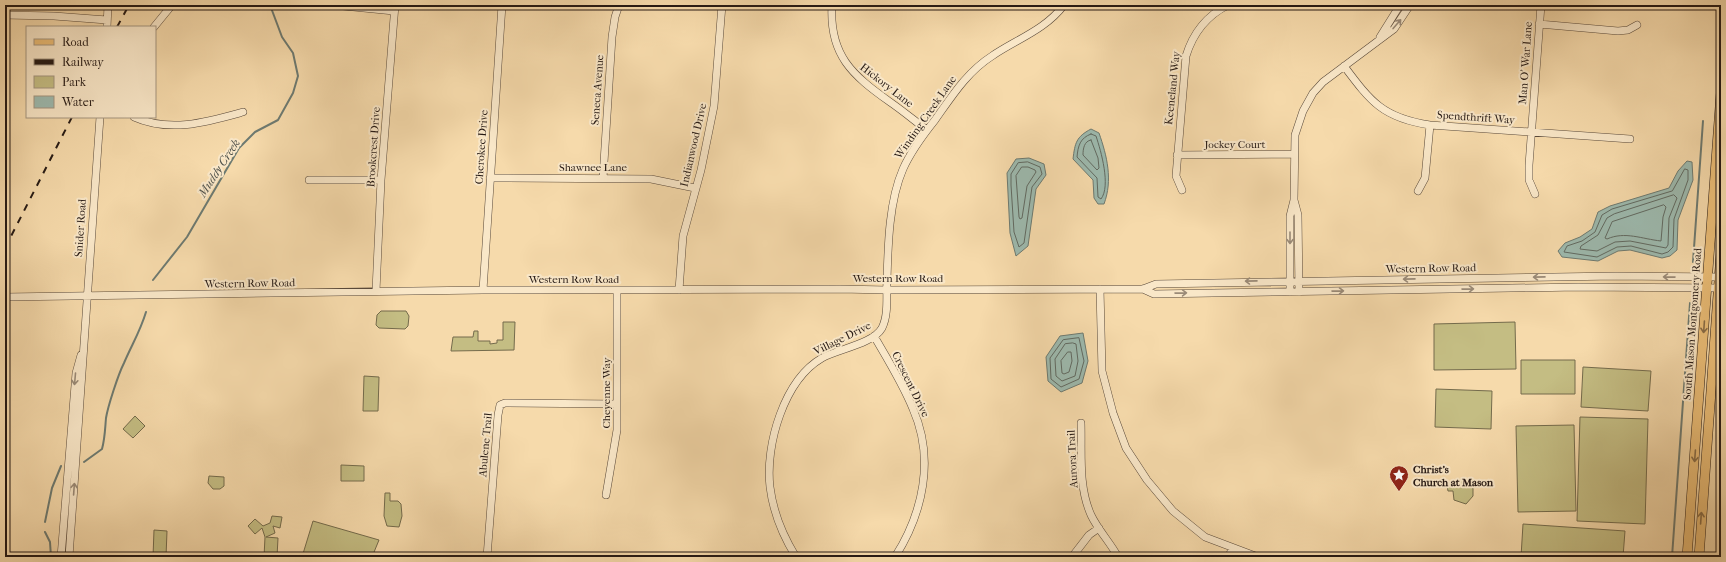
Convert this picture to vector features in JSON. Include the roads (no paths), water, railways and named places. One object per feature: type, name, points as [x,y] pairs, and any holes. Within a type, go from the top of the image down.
[{"type":"main road","name":"South Mason Montgomery Road","points":[[1687,557],[1721,93]]},
{"type":"main road","points":[[1699,557],[1720,288],[1721,253]]},
{"type":"street","points":[[5,15],[54,16],[107,23],[108,5]]},
{"type":"street","points":[[155,26],[172,5]]},
{"type":"street","points":[[333,5],[395,8]]},
{"type":"street","name":"Cherokee Drive","points":[[484,290],[502,5]]},
{"type":"street","name":"Seneca Avenue","points":[[603,178],[612,37],[615,17],[619,5]]},
{"type":"street","name":"Indianwood Drive","points":[[679,290],[683,236],[701,170],[714,106],[722,5]]},
{"type":"street","name":"Hickory Lane","points":[[832,5],[832,31],[838,50],[846,64],[859,79],[927,130]]},
{"type":"street","name":"Winding Creek Lane","points":[[887,290],[891,222],[898,183],[910,155],[960,86],[980,64],[1041,28],[1064,5]]},
{"type":"street","name":"Keeneland Way","points":[[1182,190],[1176,176],[1184,66],[1193,37],[1205,21],[1228,5]]},
{"type":"street","points":[[1379,39],[1400,5]]},
{"type":"street","points":[[1290,292],[1290,216],[1294,200],[1294,154],[1297,125],[1308,102],[1323,82],[1394,29],[1410,5]]},
{"type":"street","name":"Man O’ War Lane","points":[[1535,194],[1530,185],[1528,175],[1541,5]]},
{"type":"street","name":"Brookcrest Drive","points":[[376,291],[381,180],[395,8]]},
{"type":"street","points":[[1539,24],[1618,31],[1628,30],[1637,25]]},
{"type":"street","name":"Spendthrift Way","points":[[1344,66],[1366,95],[1384,111],[1402,119],[1430,125],[1630,139]]},
{"type":"street","points":[[137,118],[154,124],[186,125],[243,112]]},
{"type":"street","name":"Snider Road","points":[[69,557],[100,118]]},
{"type":"street","points":[[1418,191],[1425,178],[1430,125]]},
{"type":"street","name":"Jockey Court","points":[[1177,155],[1294,154]]},
{"type":"street","name":"Shawnee Lane","points":[[490,178],[651,179],[695,188]]},
{"type":"street","points":[[309,180],[381,180]]},
{"type":"street","points":[[1294,200],[1298,215],[1299,292]]},
{"type":"street","name":"Western Row Road","points":[[5,297],[484,290],[1143,289],[1156,284],[1290,280],[1616,276],[1720,277]]},
{"type":"street","name":"Western Row Road","points":[[1143,289],[1154,294],[1578,287],[1720,288]]},
{"type":"street","points":[[1100,289],[1102,371],[1113,413],[1126,448],[1147,480],[1173,511],[1205,537],[1258,557]]},
{"type":"street","name":"Cheyenne Way","points":[[606,495],[616,440],[617,290]]},
{"type":"street","name":"Village Drive","points":[[796,557],[778,520],[770,486],[770,456],[780,417],[792,390],[814,363],[835,351],[874,336],[881,330],[886,315],[887,290]]},
{"type":"street","name":"Crescent Drive","points":[[874,336],[914,409],[922,438],[924,458],[924,478],[920,503],[907,536],[895,557]]},
{"type":"street","name":"Snider Road","points":[[61,557],[76,373],[84,342]]},
{"type":"street","name":"Abulene Trail","points":[[488,557],[498,415],[500,405],[505,403],[617,404]]},
{"type":"street","name":"Aurora Trail","points":[[1081,423],[1084,488],[1091,515],[1118,557]]},
{"type":"street","points":[[1072,557],[1089,535],[1099,528]]},
{"type":"street","points":[[1229,557],[1232,548]]},
{"type":"water","points":[[1091,129],[1099,133],[1108,168],[1107,195],[1104,204],[1098,204],[1094,198],[1093,180],[1073,159],[1077,141],[1082,135]]},
{"type":"water","points":[[1029,158],[1044,164],[1046,175],[1036,189],[1028,246],[1016,256],[1010,233],[1007,173],[1016,159]]},
{"type":"water","points":[[1687,161],[1692,162],[1693,180],[1678,220],[1677,250],[1670,256],[1662,258],[1630,250],[1618,251],[1598,261],[1562,257],[1558,251],[1565,243],[1580,237],[1592,229],[1598,212],[1610,206],[1669,188],[1678,171]]},
{"type":"water","points":[[1083,333],[1088,361],[1082,383],[1061,392],[1048,381],[1046,357],[1060,336]]},
{"type":"waterway","name":"Muddy Creek","points":[[153,280],[187,237],[239,148],[255,132],[278,120],[293,93],[298,76],[293,53],[282,37],[270,5]]},
{"type":"waterway","points":[[1693,262],[1703,121]]},
{"type":"waterway","points":[[1672,557],[1690,303]]},
{"type":"waterway","name":"Muddy Creek","points":[[84,462],[102,449],[106,418],[114,390],[146,312]]},
{"type":"waterway","name":"Muddy Creek","points":[[45,522],[52,488],[61,466]]},
{"type":"waterway","name":"Muddy Creek","points":[[45,532],[50,542],[51,557]]},
{"type":"railway","points":[[118,26],[129,5]]},
{"type":"railway","points":[[5,248],[71,118]]},
{"type":"place","name":"Christ’s Church at Mason","points":[[1399,492]]}]
